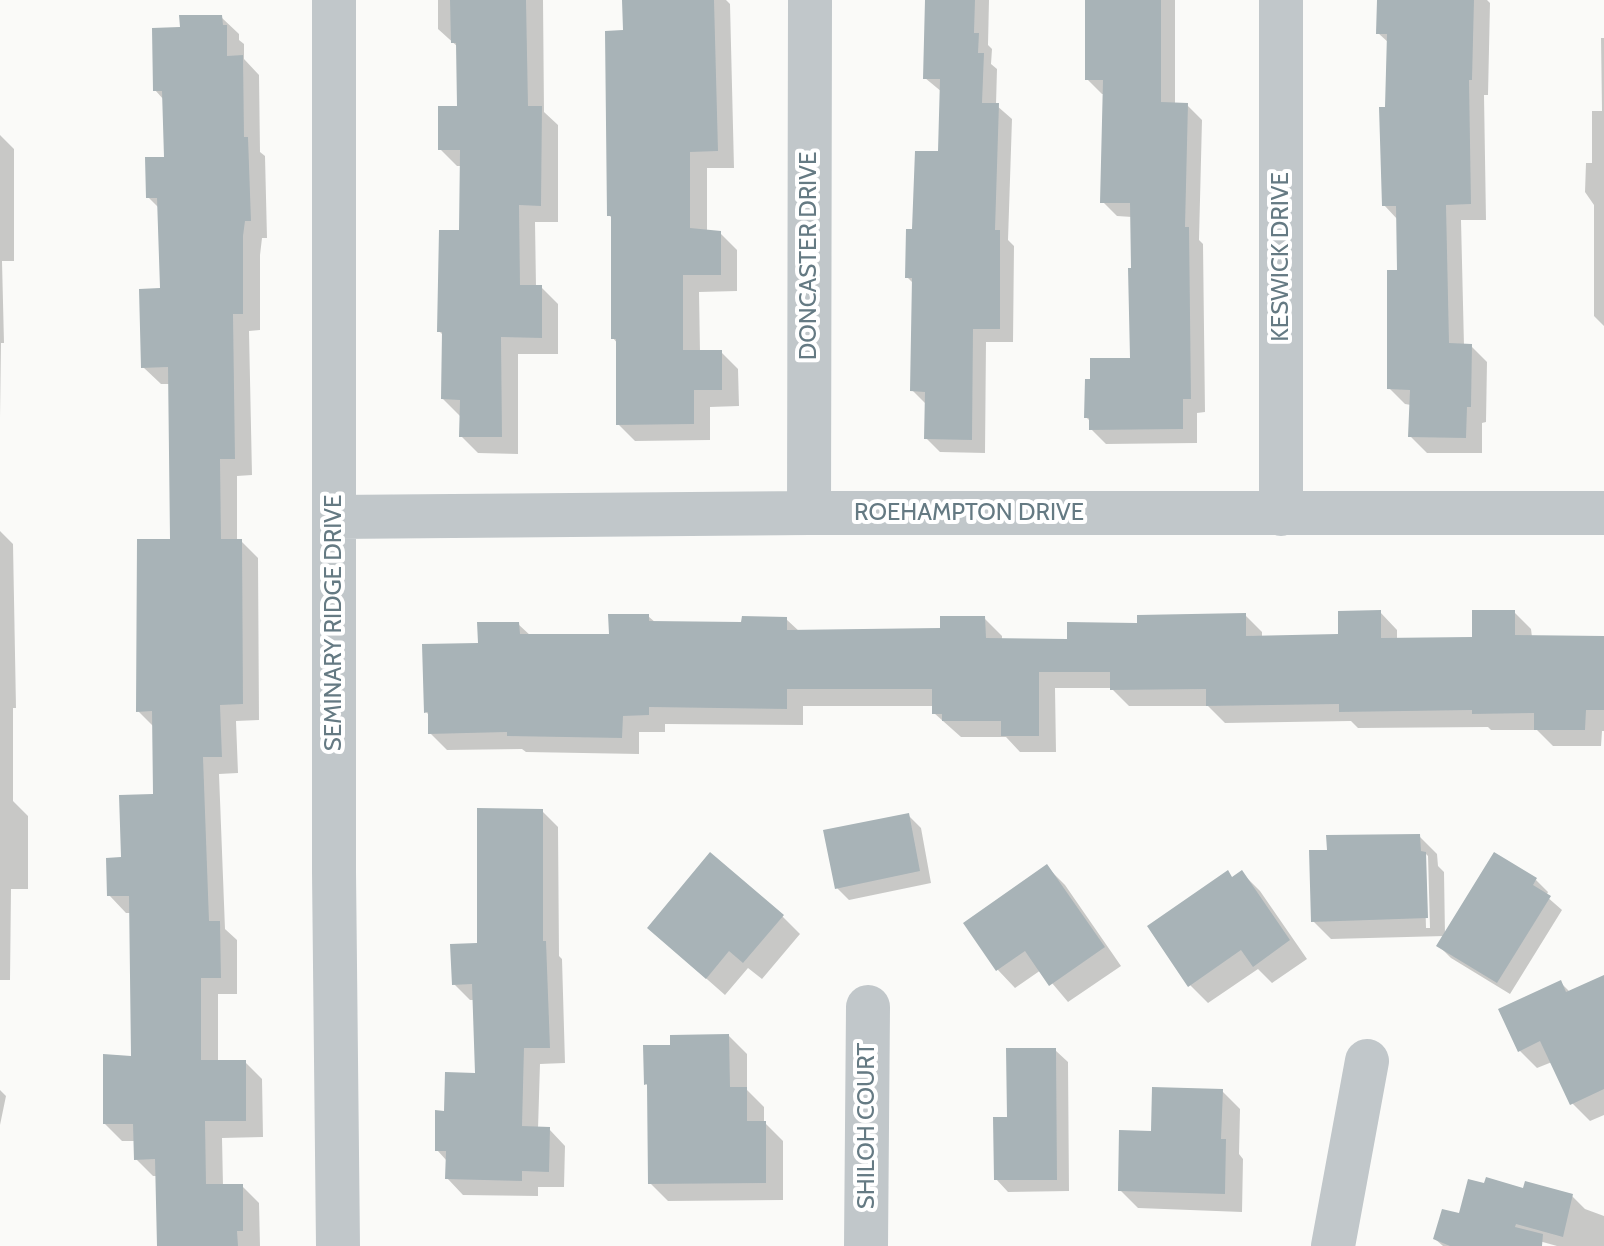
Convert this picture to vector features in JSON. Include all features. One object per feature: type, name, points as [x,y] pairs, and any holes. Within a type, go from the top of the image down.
[{"type":"street","name":"SEMINARY RIDGE DRIVE","points":[[334,0],[338,1246]]},
{"type":"street","name":"DONCASTER DRIVE","points":[[809,513],[810,0]]},
{"type":"street","name":"KESWICK DRIVE","points":[[1281,0],[1281,514]]},
{"type":"street","name":"ROEHAMPTON DRIVE","points":[[334,517],[809,513],[1604,513]]},
{"type":"street","name":"SHILOH COURT","points":[[866,1246],[868,1007]]},
{"type":"street","points":[[1333,1246],[1367,1061]]},
{"type":"building","points":[[450,0],[526,0],[528,106],[542,106],[541,206],[519,205],[520,285],[542,285],[542,338],[501,337],[502,437],[459,437],[460,400],[441,399],[442,332],[437,332],[439,230],[459,230],[460,150],[438,150],[438,106],[457,106],[456,43],[451,43]]},
{"type":"building","points":[[622,0],[714,0],[718,151],[690,152],[690,228],[721,231],[721,275],[683,275],[683,350],[722,350],[722,390],[694,390],[694,424],[616,425],[616,339],[611,339],[611,216],[607,216],[605,31],[623,30]]},
{"type":"building","points":[[925,0],[975,0],[974,33],[979,33],[978,53],[984,53],[982,103],[999,103],[995,230],[1000,230],[1000,329],[973,329],[972,440],[924,439],[925,392],[910,391],[912,278],[905,278],[906,229],[912,229],[915,151],[938,151],[940,79],[923,79]]},
{"type":"building","points":[[1085,0],[1161,0],[1161,102],[1188,103],[1185,227],[1189,227],[1191,399],[1183,399],[1183,429],[1089,430],[1089,418],[1084,418],[1085,379],[1090,379],[1090,358],[1130,358],[1128,268],[1131,268],[1130,203],[1100,203],[1103,80],[1085,80]]},
{"type":"building","points":[[1377,0],[1474,0],[1472,80],[1469,80],[1471,204],[1446,205],[1449,343],[1472,344],[1471,407],[1467,407],[1466,438],[1408,437],[1410,390],[1387,389],[1387,270],[1397,270],[1396,206],[1382,206],[1379,107],[1385,107],[1387,34],[1376,34]]},
{"type":"building","points":[[179,15],[222,15],[223,25],[227,25],[227,56],[243,55],[244,137],[248,137],[251,221],[245,221],[243,236],[243,314],[233,314],[235,459],[220,459],[221,539],[242,539],[243,704],[220,705],[222,757],[203,757],[209,921],[220,921],[221,978],[201,978],[201,1060],[246,1060],[246,1121],[205,1121],[206,1184],[243,1184],[243,1231],[237,1231],[238,1246],[157,1246],[155,1159],[134,1160],[133,1124],[103,1124],[103,1054],[131,1056],[129,896],[107,896],[106,858],[121,857],[119,795],[153,794],[152,711],[136,712],[137,539],[170,539],[168,367],[141,368],[139,289],[160,288],[157,198],[146,198],[145,157],[164,157],[162,91],[153,91],[152,28],[180,27]]},
{"type":"building","points":[[1381,610],[1381,638],[1472,637],[1472,610],[1515,610],[1515,635],[1604,636],[1604,710],[1586,710],[1585,730],[1534,730],[1534,713],[1472,714],[1472,710],[1339,712],[1339,704],[1206,706],[1206,689],[1110,690],[1110,672],[1039,672],[1039,736],[1001,736],[1001,721],[942,721],[942,714],[932,714],[932,689],[787,689],[787,709],[649,707],[649,715],[623,716],[622,738],[507,736],[507,732],[428,734],[428,712],[424,713],[422,644],[478,643],[477,622],[519,622],[520,634],[609,634],[608,614],[649,614],[649,621],[741,622],[742,616],[787,617],[787,630],[940,628],[940,616],[985,616],[986,638],[1067,639],[1067,622],[1137,623],[1137,615],[1246,613],[1246,636],[1338,634],[1338,611]]},
{"type":"building","points":[[477,808],[543,809],[543,941],[546,941],[550,1048],[524,1048],[522,1126],[550,1127],[549,1172],[522,1171],[522,1181],[445,1179],[446,1151],[435,1151],[435,1110],[444,1111],[445,1072],[475,1073],[472,984],[452,985],[450,944],[477,943]]},
{"type":"building","points":[[909,813],[920,871],[835,889],[823,830]]},
{"type":"building","points":[[1420,834],[1421,851],[1426,852],[1428,918],[1311,922],[1309,850],[1327,850],[1326,835]]},
{"type":"building","points":[[710,852],[784,915],[743,963],[729,951],[706,979],[647,928]]},
{"type":"building","points":[[1494,852],[1537,878],[1533,885],[1551,896],[1497,983],[1436,946]]},
{"type":"building","points":[[1047,864],[1105,947],[1049,986],[1025,951],[996,971],[963,923]]},
{"type":"building","points":[[1228,870],[1232,877],[1242,870],[1290,940],[1253,967],[1241,950],[1188,987],[1147,926]]},
{"type":"building","points":[[1604,975],[1604,1089],[1570,1105],[1540,1041],[1518,1052],[1498,1009],[1561,980],[1566,992]]},
{"type":"building","points":[[729,1034],[730,1087],[747,1087],[747,1121],[766,1121],[766,1183],[648,1184],[647,1084],[644,1085],[643,1045],[670,1045],[670,1035]]},
{"type":"building","points":[[1006,1048],[1056,1048],[1057,1180],[994,1180],[993,1117],[1007,1117]]},
{"type":"building","points":[[1152,1087],[1223,1089],[1221,1139],[1226,1139],[1225,1194],[1118,1191],[1119,1130],[1151,1131]]},
{"type":"building","points":[[1486,1177],[1523,1188],[1525,1181],[1573,1194],[1563,1237],[1516,1224],[1515,1227],[1543,1234],[1542,1246],[1450,1246],[1433,1239],[1442,1209],[1459,1213],[1468,1179],[1484,1183]]}]
